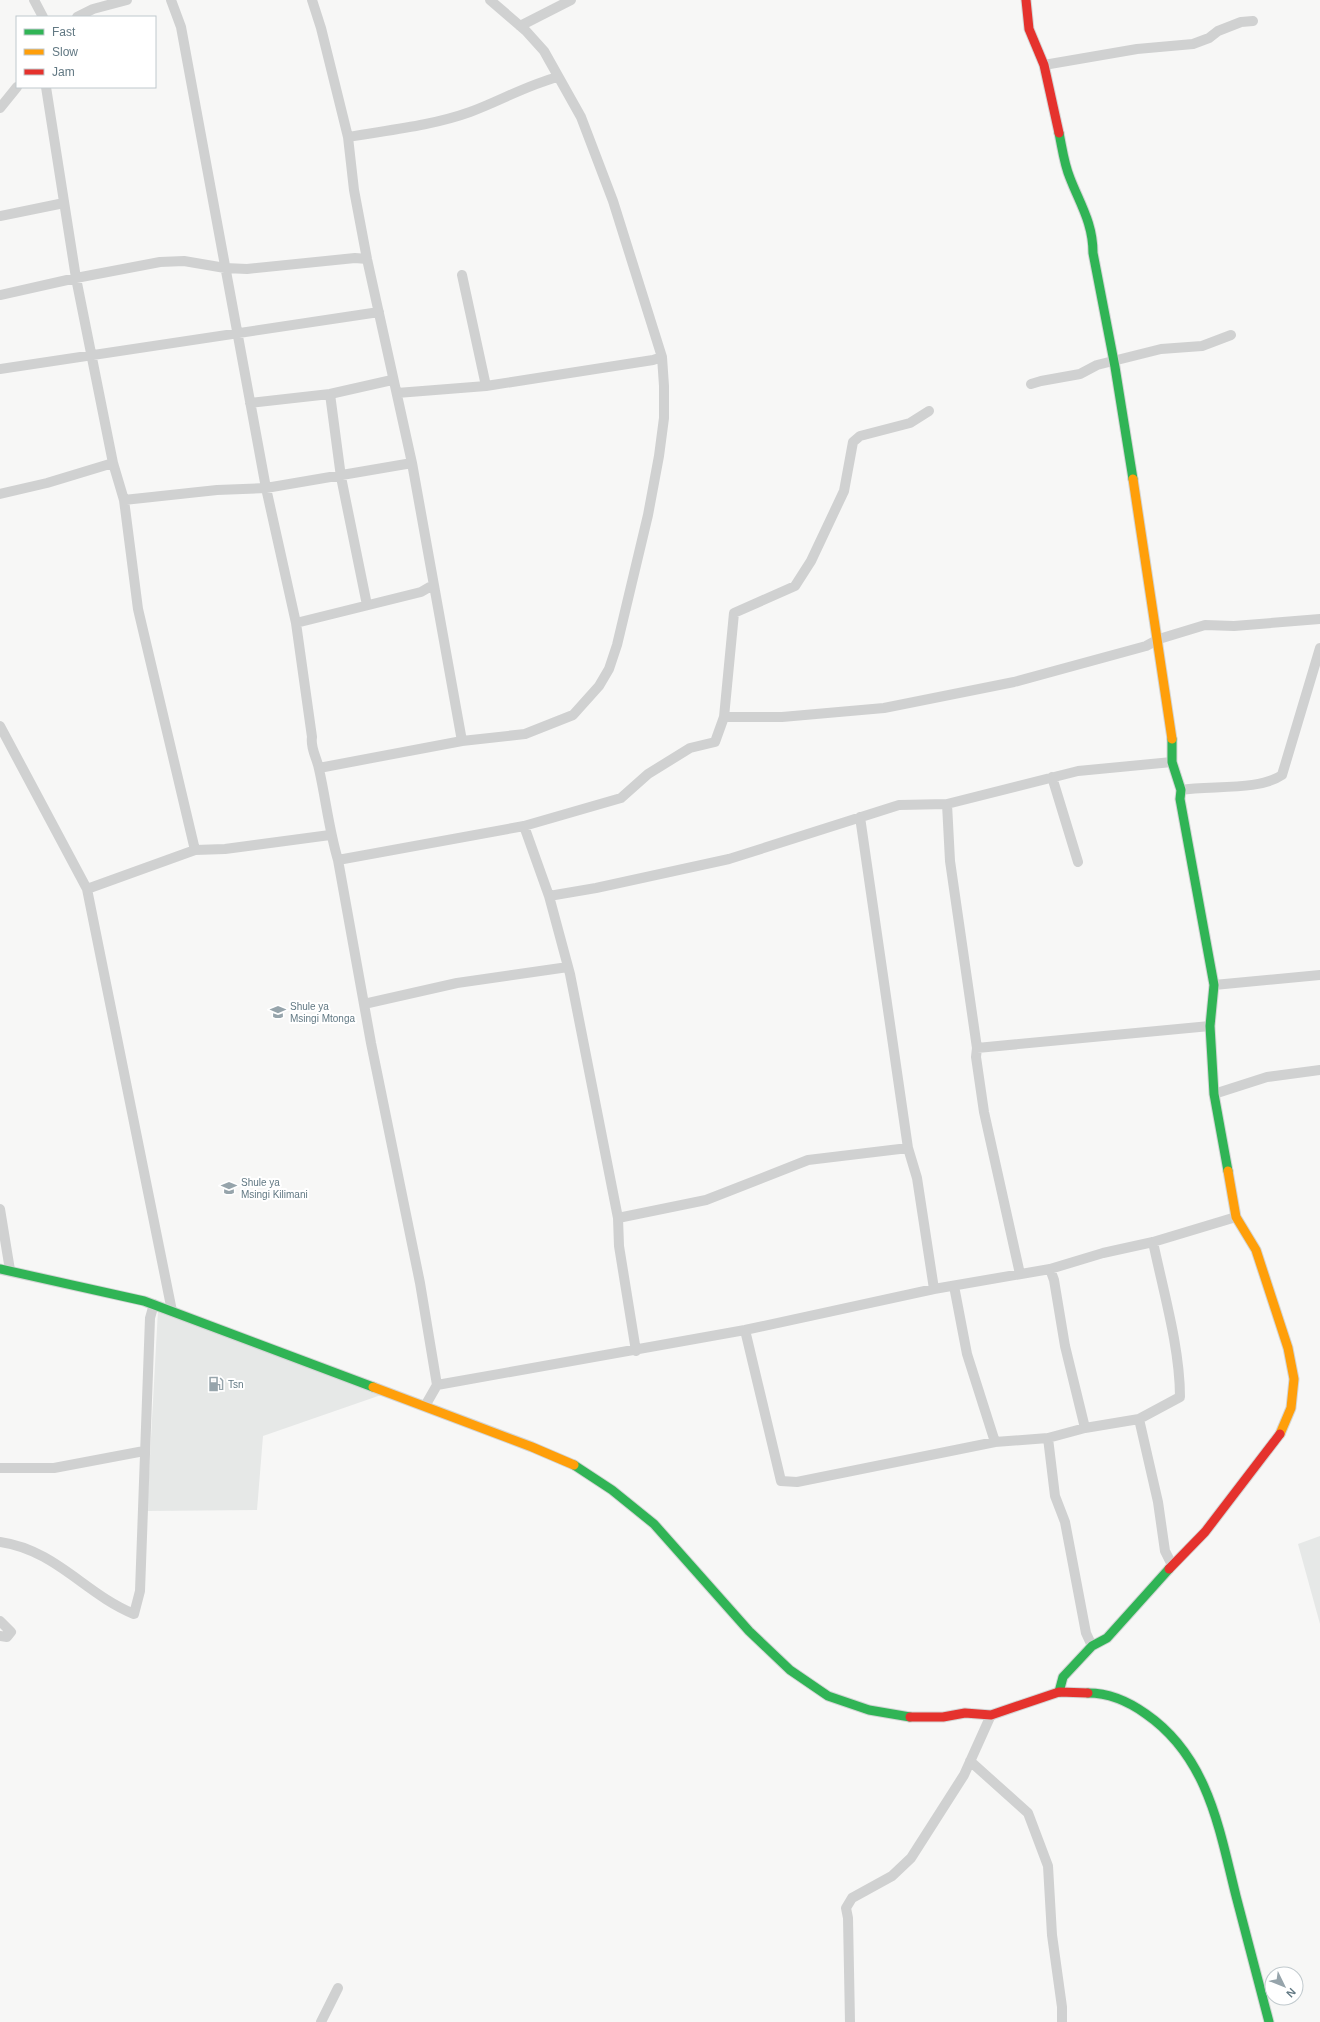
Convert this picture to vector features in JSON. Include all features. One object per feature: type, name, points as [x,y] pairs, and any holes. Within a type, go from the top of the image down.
[{"type":"main road","points":[[1026,0],[1029,29],[1044,65],[1069,176],[1087,216],[1093,236],[1093,253],[1114,361],[1170,718],[1173,750],[1172,762],[1181,790],[1180,799],[1214,985],[1210,1026],[1214,1094],[1236,1217],[1256,1250],[1288,1348],[1294,1378],[1291,1408],[1282,1431],[1205,1532],[1172,1565],[1107,1638],[1092,1646],[1063,1677],[1059,1692]]},
{"type":"main road","points":[[5,1269],[154,1304],[172,1310],[532,1447],[566,1462],[612,1490],[654,1524],[749,1631],[790,1670],[828,1696],[869,1710],[904,1717],[943,1717],[965,1713],[991,1715],[1059,1692],[1104,1693],[1135,1706],[1161,1724],[1185,1751],[1202,1780],[1215,1814],[1269,2022]]},
{"type":"street","points":[[34,0],[42,16]]},
{"type":"street","points":[[79,16],[94,9],[128,0]]},
{"type":"street","points":[[171,0],[181,27],[266,488],[296,623],[312,737],[311,744],[319,768],[330,835],[338,860],[364,1004],[420,1283],[437,1385],[425,1406]]},
{"type":"street","points":[[312,0],[321,28],[348,137],[354,190],[367,260],[392,380],[397,393],[412,464],[462,740]]},
{"type":"street","points":[[319,768],[462,740],[525,734],[573,715],[599,686],[609,669],[617,646],[648,514],[659,456],[664,418],[662,357],[613,201],[582,117],[544,51],[520,26],[490,0]]},
{"type":"street","points":[[520,26],[571,0]]},
{"type":"street","points":[[1044,65],[1137,49],[1193,44],[1209,38],[1218,31],[1241,22],[1253,21]]},
{"type":"street","points":[[348,137],[437,121],[469,112],[544,81],[558,77]]},
{"type":"street","points":[[0,108],[17,88]]},
{"type":"street","points":[[46,88],[76,278],[113,463],[124,500],[138,609],[195,850]]},
{"type":"street","points":[[0,216],[64,203]]},
{"type":"street","points":[[0,295],[76,278],[160,262],[184,261],[225,268],[247,269],[355,258],[367,260]]},
{"type":"street","points":[[462,275],[486,386]]},
{"type":"street","points":[[0,369],[379,312]]},
{"type":"street","points":[[1031,384],[1080,374],[1097,365],[1162,349],[1202,346],[1231,335]]},
{"type":"street","points":[[397,393],[486,386],[653,360],[662,357]]},
{"type":"street","points":[[250,403],[330,394],[392,380]]},
{"type":"street","points":[[330,394],[341,476],[367,605]]},
{"type":"street","points":[[338,860],[524,826],[621,798],[648,774],[690,748],[715,742],[724,717],[734,613],[795,586],[812,561],[844,491],[853,442],[860,436],[910,423],[929,411]]},
{"type":"street","points":[[0,494],[47,483],[113,463]]},
{"type":"street","points":[[124,500],[217,490],[266,488],[412,464]]},
{"type":"street","points":[[296,623],[422,592],[433,585]]},
{"type":"street","points":[[724,717],[782,717],[884,708],[1014,682],[1146,646],[1158,640],[1205,625],[1234,626],[1320,619]]},
{"type":"street","points":[[1181,790],[1200,786],[1236,786],[1273,781],[1282,775],[1320,648]]},
{"type":"street","points":[[0,726],[87,889],[172,1310]]},
{"type":"street","points":[[549,896],[596,888],[730,859],[899,805],[947,804],[1078,771],[1172,762]]},
{"type":"street","points":[[1052,777],[1078,862]]},
{"type":"street","points":[[947,804],[950,861],[977,1048],[976,1057],[984,1112],[1020,1274]]},
{"type":"street","points":[[860,817],[908,1148],[917,1178],[934,1289]]},
{"type":"street","points":[[524,826],[549,896],[568,967],[618,1218],[619,1246],[636,1351]]},
{"type":"street","points":[[87,889],[195,850],[224,849],[330,835]]},
{"type":"street","points":[[364,1004],[456,983],[568,967]]},
{"type":"street","points":[[1214,985],[1320,975]]},
{"type":"street","points":[[977,1048],[1210,1026]]},
{"type":"street","points":[[1214,1094],[1267,1076],[1320,1070]]},
{"type":"street","points":[[618,1218],[706,1200],[808,1160],[908,1148]]},
{"type":"street","points":[[0,1209],[5,1269]]},
{"type":"street","points":[[437,1385],[636,1351],[745,1330],[934,1289],[1050,1269],[1103,1253],[1153,1242],[1236,1217]]},
{"type":"street","points":[[745,1330],[781,1480],[797,1482],[995,1442],[1048,1438],[1085,1428],[1139,1419],[1180,1397],[1180,1381],[1173,1336],[1153,1242]]},
{"type":"street","points":[[1050,1269],[1054,1280],[1065,1346],[1085,1428]]},
{"type":"street","points":[[954,1286],[967,1354],[995,1442]]},
{"type":"street","points":[[0,1542],[40,1554],[119,1608],[134,1614],[140,1591],[150,1318],[154,1304]]},
{"type":"street","points":[[1139,1419],[1158,1502],[1165,1551],[1172,1565]]},
{"type":"street","points":[[1048,1438],[1055,1496],[1065,1522],[1086,1633],[1092,1646]]},
{"type":"street","points":[[0,1468],[54,1468],[144,1451]]},
{"type":"street","points":[[0,1620],[11,1632],[7,1637],[0,1636]]},
{"type":"street","points":[[850,2022],[848,1918],[846,1908],[852,1898],[892,1876],[910,1858],[964,1775],[991,1715]]},
{"type":"street","points":[[970,1761],[1028,1813],[1048,1866],[1052,1935],[1062,2006],[1062,2022]]},
{"type":"street","points":[[322,2022],[338,1988]]},
{"type":"shaded area","points":[[158,1310],[381,1395],[263,1436],[257,1510],[147,1511]]},
{"type":"shaded area","points":[[1320,1536],[1320,1624],[1298,1544]]},
{"type":"traffic: fast","points":[[1059,133],[1068,173],[1091,232],[1093,253],[1115,367],[1133,479]]},
{"type":"traffic: fast","points":[[1172,739],[1172,762],[1181,790],[1180,799],[1214,985],[1210,1026],[1214,1094],[1228,1171]]},
{"type":"traffic: fast","points":[[0,1269],[144,1301],[373,1387]]},
{"type":"traffic: fast","points":[[574,1465],[612,1490],[654,1524],[749,1631],[790,1670],[828,1696],[869,1710],[910,1717]]},
{"type":"traffic: fast","points":[[1059,1692],[1063,1677],[1092,1646],[1107,1638],[1169,1569]]},
{"type":"traffic: fast","points":[[1088,1693],[1111,1696],[1132,1705],[1146,1714],[1167,1731],[1184,1751],[1197,1773],[1208,1796],[1216,1820],[1269,2022]]},
{"type":"traffic: slow","points":[[1133,479],[1172,739]]},
{"type":"traffic: slow","points":[[1228,1171],[1236,1217],[1256,1250],[1288,1348],[1294,1379],[1291,1408],[1280,1434]]},
{"type":"traffic: slow","points":[[373,1387],[532,1447],[574,1465]]},
{"type":"traffic: jam","points":[[1026,0],[1029,29],[1044,65],[1059,133]]},
{"type":"traffic: jam","points":[[1169,1569],[1205,1532],[1280,1434]]},
{"type":"traffic: jam","points":[[910,1717],[943,1717],[965,1713],[991,1715],[1059,1692],[1088,1693]]},
{"type":"place","name":"Shule ya Msingi Mtonga","points":[[278,1012]]},
{"type":"place","name":"Shule ya Msingi Kilimani","points":[[229,1188]]},
{"type":"place","name":"Tsn","points":[[216,1384]]}]
